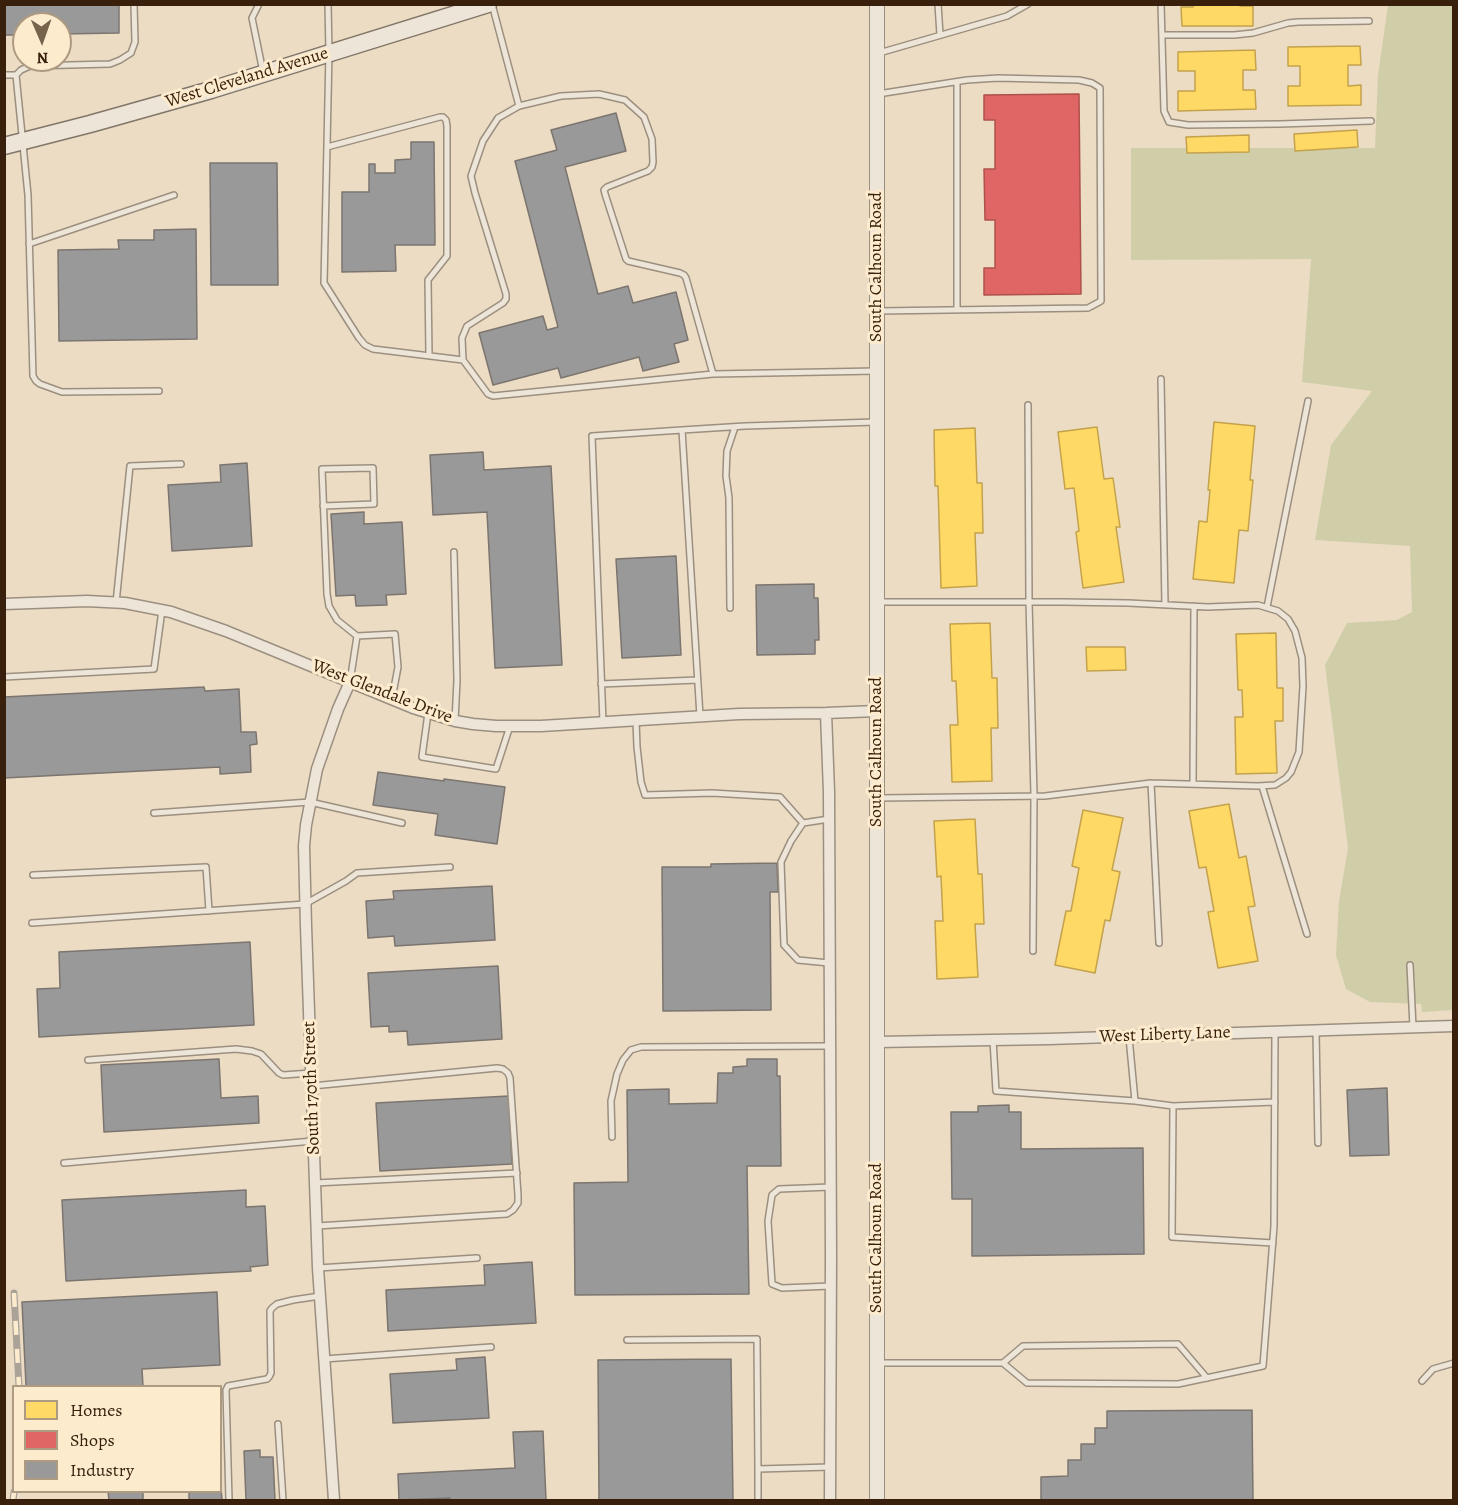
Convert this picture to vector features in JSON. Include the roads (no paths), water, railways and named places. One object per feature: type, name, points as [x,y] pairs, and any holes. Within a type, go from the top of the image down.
[{"type":"main road","name":"West Cleveland Avenue","points":[[4,146],[263,74],[490,4]]},
{"type":"street","name":"South Calhoun Road","points":[[877,4],[877,1500]]},
{"type":"street","name":"West Glendale Drive","points":[[4,604],[116,603],[171,612],[226,631],[428,713],[455,721],[496,726],[541,726],[739,714],[877,711]]},
{"type":"street","name":"South 170th Street","points":[[334,1500],[318,1268],[304,846],[316,769],[350,682]]},
{"type":"street","points":[[826,713],[830,963],[830,1500]]},
{"type":"street","name":"West Liberty Lane","points":[[877,1042],[1454,1026]]},
{"type":"lane","points":[[4,75],[16,75],[30,66],[110,64],[120,60],[131,53],[135,42],[134,4]]},
{"type":"lane","points":[[259,4],[252,18],[263,74]]},
{"type":"lane","points":[[328,4],[324,283],[359,338],[373,350],[463,360]]},
{"type":"lane","points":[[490,4],[519,106]]},
{"type":"lane","points":[[938,4],[940,35]]},
{"type":"lane","points":[[877,54],[1007,16],[1028,4]]},
{"type":"lane","points":[[1161,4],[1164,111],[1169,122],[1188,125],[1371,121]]},
{"type":"lane","points":[[1162,35],[1234,36],[1298,22],[1369,21]]},
{"type":"lane","points":[[16,75],[28,195],[33,375],[40,384],[62,392],[159,391]]},
{"type":"lane","points":[[877,94],[998,78],[1079,80],[1092,83],[1100,88],[1101,301],[1088,308],[877,311]]},
{"type":"lane","points":[[957,82],[957,310]]},
{"type":"lane","points":[[713,374],[686,278],[680,273],[626,259],[605,194],[604,190],[607,187],[648,171],[652,167],[652,139],[644,117],[625,100],[599,94],[561,96],[519,106],[498,118],[483,141],[471,176],[506,299],[467,326],[462,338],[463,360],[488,394],[493,396],[713,374],[878,371]]},
{"type":"lane","points":[[327,147],[440,117],[446,120],[447,256],[428,280],[429,356]]},
{"type":"lane","points":[[29,244],[174,195]]},
{"type":"lane","points":[[1161,379],[1165,605]]},
{"type":"lane","points":[[1267,607],[1308,401]]},
{"type":"lane","points":[[1028,405],[1029,602],[1035,795],[1033,951]]},
{"type":"lane","points":[[603,722],[592,436],[735,427],[877,422]]},
{"type":"lane","points":[[730,608],[729,498],[726,476],[727,451],[735,427]]},
{"type":"lane","points":[[682,430],[700,716]]},
{"type":"lane","points":[[116,603],[130,466],[181,464]]},
{"type":"lane","points":[[323,506],[374,504],[373,468],[322,469],[323,506],[327,594],[329,606],[337,620],[357,636],[395,634],[398,667],[392,699]]},
{"type":"lane","points":[[454,552],[457,680],[455,721]]},
{"type":"lane","points":[[877,603],[1258,605],[1278,611],[1288,619],[1300,646],[1303,686],[1299,752],[1291,772],[1275,785],[1151,783],[1045,795],[877,798]]},
{"type":"lane","points":[[1193,784],[1194,606]]},
{"type":"lane","points":[[4,677],[154,669],[162,610]]},
{"type":"lane","points":[[350,682],[357,636]]},
{"type":"lane","points":[[602,684],[697,680]]},
{"type":"lane","points":[[428,713],[422,757],[496,769],[510,726]]},
{"type":"lane","points":[[636,720],[641,782],[645,795],[711,794],[780,797],[803,823]]},
{"type":"lane","points":[[1151,783],[1160,943]]},
{"type":"lane","points":[[1262,786],[1306,933]]},
{"type":"lane","points":[[154,813],[310,802],[402,823]]},
{"type":"lane","points":[[829,819],[803,823],[781,862],[784,945],[798,960],[830,963]]},
{"type":"lane","points":[[33,875],[206,867],[209,911]]},
{"type":"lane","points":[[32,923],[305,904],[357,873],[450,867]]},
{"type":"lane","points":[[1410,964],[1413,1027]]},
{"type":"lane","points":[[1316,1029],[1318,1143]]},
{"type":"lane","points":[[877,1363],[1003,1363],[1027,1383],[1178,1384],[1263,1366],[1274,1226],[1275,1031]]},
{"type":"lane","points":[[1129,1036],[1135,1101]]},
{"type":"lane","points":[[993,1040],[996,1091],[1173,1106],[1275,1102]]},
{"type":"lane","points":[[612,1137],[611,1101],[617,1074],[623,1060],[631,1050],[641,1047],[830,1046]]},
{"type":"lane","points":[[88,1060],[236,1049],[261,1054],[283,1075],[311,1073]]},
{"type":"lane","points":[[312,1086],[503,1069],[510,1078],[517,1173],[518,1203],[507,1214],[317,1226]]},
{"type":"lane","points":[[1173,1106],[1172,1238],[1273,1243]]},
{"type":"lane","points":[[64,1163],[313,1141]]},
{"type":"lane","points":[[315,1183],[517,1173]]},
{"type":"lane","points":[[831,1187],[779,1189],[772,1195],[768,1221],[772,1284],[782,1288],[831,1286]]},
{"type":"lane","points":[[318,1268],[477,1258]]},
{"type":"lane","points":[[229,1500],[226,1390],[228,1386],[267,1379],[271,1373],[270,1311],[272,1308],[277,1304],[293,1300],[320,1296]]},
{"type":"lane","points":[[627,1340],[757,1339],[758,1500]]},
{"type":"lane","points":[[1003,1363],[1023,1346],[1178,1344],[1207,1378]]},
{"type":"lane","points":[[324,1359],[491,1347]]},
{"type":"lane","points":[[1422,1381],[1433,1369],[1454,1363]]},
{"type":"lane","points":[[278,1424],[283,1500]]},
{"type":"lane","points":[[758,1469],[830,1467]]},
{"type":"railway","points":[[14,1293],[19,1385]]},
{"type":"railway","points":[[13,1500],[14,1493]]}]
